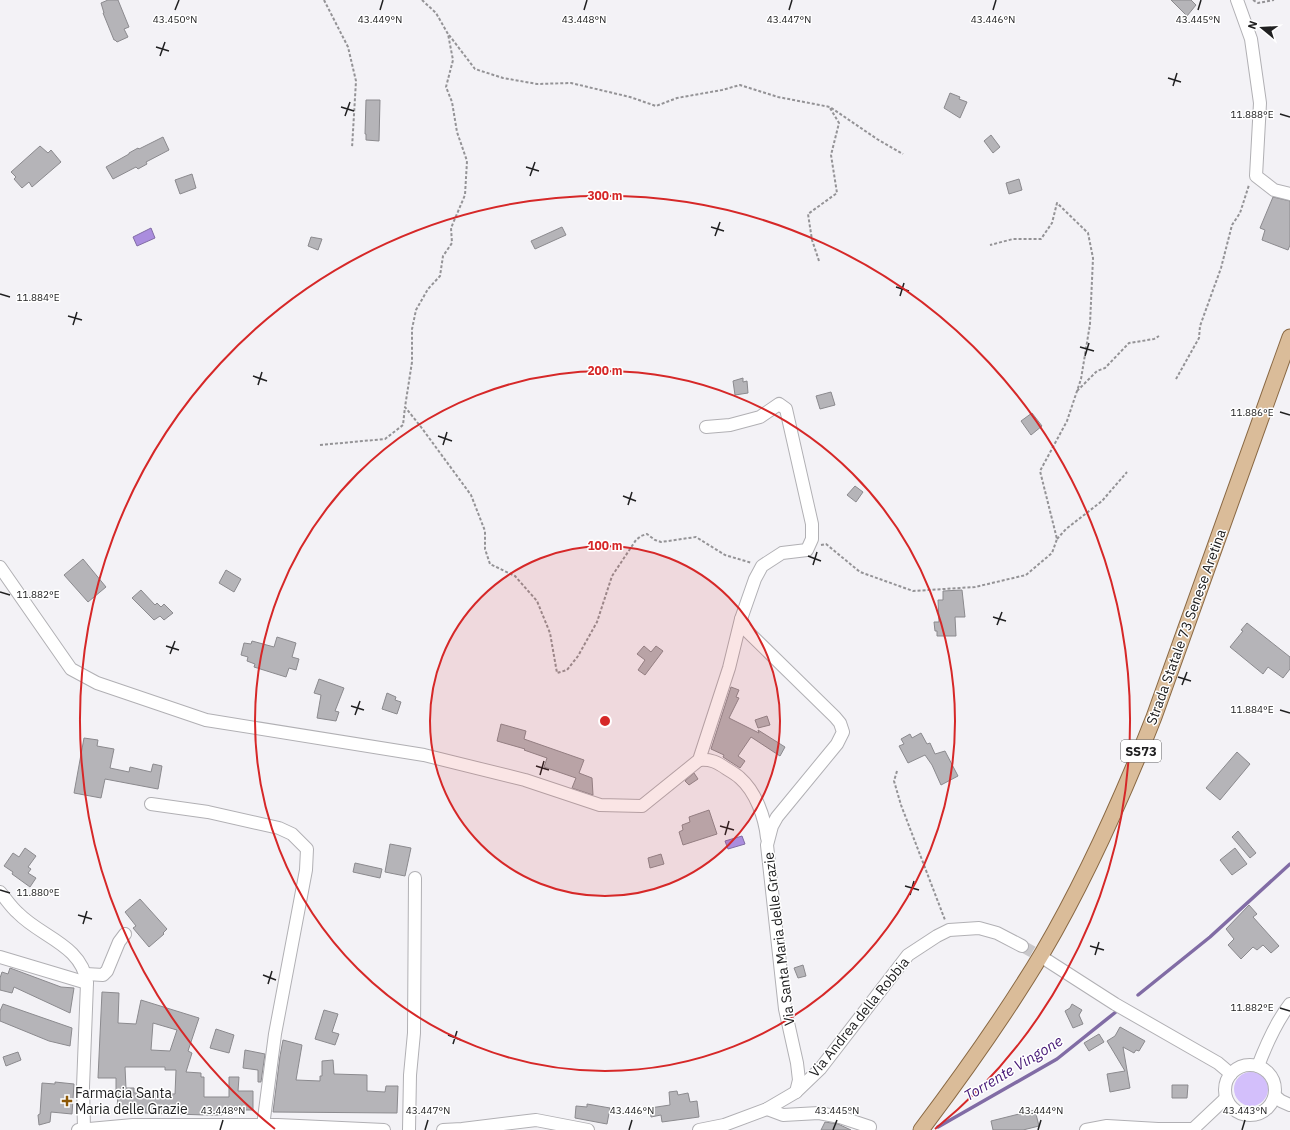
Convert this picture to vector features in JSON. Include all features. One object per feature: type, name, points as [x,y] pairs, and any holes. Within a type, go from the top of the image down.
[{"type":"main road","name":"Strada Statale 73 Senese Aretina","points":[[921,1130],[995,1026],[1042,953],[1076,892],[1108,828],[1133,772],[1154,717],[1290,337]]},
{"type":"street","points":[[1237,0],[1251,39],[1260,103],[1256,176],[1274,190],[1290,194]]},
{"type":"street","points":[[0,568],[71,669],[97,683],[206,720],[424,755],[525,780],[600,806],[642,806],[698,760],[729,668],[742,618],[755,579],[762,566],[782,553],[807,550],[812,538],[812,524],[786,409],[779,404],[760,417],[730,425],[706,427]]},
{"type":"street","name":"Via Santa Maria delle Grazie","points":[[742,618],[745,629],[835,717],[843,732],[837,744],[777,817],[772,826],[767,845],[785,1009],[797,1063],[799,1080],[796,1092]]},
{"type":"street","points":[[698,760],[708,759],[718,763],[741,779],[752,793],[759,808],[766,828],[767,845]]},
{"type":"street","points":[[151,804],[208,812],[279,828],[292,834],[306,849],[306,870],[275,1034],[263,1126]]},
{"type":"street","points":[[409,1130],[410,1075],[414,1033],[416,878]]},
{"type":"street","points":[[0,892],[18,914],[71,951],[82,967],[86,978],[82,1130],[278,1125],[384,1130]]},
{"type":"street","name":"Via Andrea della Robbia","points":[[699,1130],[724,1125],[767,1109],[796,1092],[820,1069],[908,955],[937,936],[949,930],[979,928],[997,933],[1022,946]]},
{"type":"street","points":[[0,957],[86,978],[103,975],[107,971],[119,942],[125,934]]},
{"type":"street","points":[[1048,961],[1115,1004],[1218,1063],[1231,1074]]},
{"type":"street","points":[[1258,1066],[1265,1047],[1285,1010],[1290,1004]]},
{"type":"street","points":[[1243,1066],[1258,1066],[1264,1069],[1273,1079],[1275,1085],[1275,1096],[1265,1111],[1258,1114],[1242,1114],[1230,1105],[1226,1098],[1226,1085],[1231,1074],[1236,1069],[1243,1066]]},
{"type":"street","points":[[1275,1096],[1281,1101],[1290,1105]]},
{"type":"street","points":[[1086,1130],[1107,1126],[1193,1130],[1226,1098]]},
{"type":"street","points":[[767,1109],[783,1116],[819,1113],[840,1117],[870,1127]]},
{"type":"street","points":[[443,1130],[536,1120],[588,1130]]},
{"type":"path","points":[[324,0],[348,47],[356,81],[352,148]]},
{"type":"path","points":[[422,0],[436,13],[448,34],[475,69],[503,78],[536,84],[572,83],[630,97],[656,106],[678,98],[740,85],[778,98],[830,107],[871,136],[903,154]]},
{"type":"path","points":[[1253,0],[1258,3],[1274,0]]},
{"type":"path","points":[[320,445],[384,439],[403,425],[412,362],[412,329],[416,310],[428,289],[440,276],[443,256],[452,243],[451,228],[465,195],[466,161],[457,132],[452,102],[446,87],[453,60],[448,34]]},
{"type":"path","points":[[819,261],[812,240],[808,214],[837,192],[831,155],[839,123],[830,107]]},
{"type":"path","points":[[1176,379],[1199,338],[1200,326],[1221,268],[1232,225],[1240,213],[1249,185],[1256,176]]},
{"type":"path","points":[[990,245],[1013,239],[1041,239],[1052,223],[1057,203],[1088,234],[1093,258],[1090,324],[1081,379],[1067,421],[1040,471],[1057,539]]},
{"type":"path","points":[[1076,392],[1096,371],[1104,368],[1129,343],[1154,339],[1159,336]]},
{"type":"path","points":[[406,407],[471,495],[485,532],[485,549],[490,564],[515,576],[537,601],[550,633],[556,673],[567,670],[578,656],[597,622],[612,576],[636,540],[641,536],[647,534],[655,540],[661,542],[696,537],[725,555],[762,566]]},
{"type":"path","points":[[807,550],[826,544],[860,572],[914,591],[975,587],[1026,576],[1052,553],[1057,539],[1066,529],[1102,501],[1127,472]]},
{"type":"path","points":[[898,771],[894,781],[901,804],[949,930]]},
{"type":"shaded area","points":[[151,228],[155,238],[137,246],[133,237]]},
{"type":"shaded area","points":[[742,836],[745,844],[728,849],[725,841]]},
{"type":"shaded area","points":[[1251,1072],[1263,1077],[1268,1089],[1263,1101],[1251,1106],[1239,1101],[1234,1089],[1239,1077]]},
{"type":"building","points":[[108,0],[118,0],[129,27],[124,29],[128,37],[117,42],[114,40],[103,13],[101,3]]},
{"type":"building","points":[[1171,0],[1191,0],[1196,5],[1187,16]]},
{"type":"building","points":[[950,93],[967,102],[960,118],[944,108]]},
{"type":"building","points":[[366,100],[380,100],[379,141],[366,140]]},
{"type":"building","points":[[991,135],[1000,147],[993,153],[984,141]]},
{"type":"building","points":[[163,137],[169,150],[146,162],[147,164],[138,169],[136,167],[113,179],[106,167],[138,148],[139,149]]},
{"type":"building","points":[[40,146],[48,153],[51,150],[61,162],[32,187],[29,182],[22,188],[14,179],[16,177],[11,172]]},
{"type":"building","points":[[192,174],[196,188],[180,194],[175,180]]},
{"type":"building","points":[[1019,179],[1022,190],[1009,194],[1006,183]]},
{"type":"building","points":[[1273,197],[1290,201],[1290,245],[1288,250],[1262,240],[1265,230],[1260,228]]},
{"type":"building","points":[[562,227],[566,235],[535,249],[531,241]]},
{"type":"building","points":[[311,237],[322,239],[318,250],[308,246]]},
{"type":"building","points":[[743,378],[743,382],[747,381],[748,393],[735,395],[733,381]]},
{"type":"building","points":[[831,392],[835,405],[820,409],[816,396]]},
{"type":"building","points":[[1032,413],[1042,426],[1031,435],[1021,421]]},
{"type":"building","points":[[855,486],[863,492],[856,502],[847,495]]},
{"type":"building","points":[[83,559],[106,587],[88,602],[64,575]]},
{"type":"building","points":[[226,570],[241,579],[234,592],[219,583]]},
{"type":"building","points":[[141,590],[155,605],[157,603],[161,607],[164,604],[173,613],[164,620],[160,616],[154,620],[132,598]]},
{"type":"building","points":[[962,590],[965,617],[955,617],[956,636],[937,636],[934,622],[939,622],[938,600],[943,600],[943,591]]},
{"type":"building","points":[[1247,623],[1290,657],[1290,669],[1283,678],[1268,667],[1263,674],[1230,647],[1243,631],[1241,630]]},
{"type":"building","points":[[277,637],[296,643],[292,657],[299,659],[296,670],[289,668],[286,677],[254,667],[255,664],[247,661],[248,657],[241,655],[244,643],[251,644],[252,641],[274,647]]},
{"type":"building","points":[[644,646],[651,652],[656,646],[663,651],[645,675],[638,670],[645,660],[637,654]]},
{"type":"building","points":[[319,679],[344,688],[335,711],[339,712],[336,721],[317,718],[321,695],[314,693]]},
{"type":"building","points":[[731,687],[739,690],[736,697],[739,698],[729,718],[759,733],[758,730],[785,747],[780,756],[751,737],[738,756],[745,761],[740,768],[723,757],[724,755],[711,749]]},
{"type":"building","points":[[387,693],[396,697],[395,700],[401,702],[397,714],[382,709]]},
{"type":"building","points":[[767,716],[770,725],[758,728],[755,720]]},
{"type":"building","points":[[501,724],[526,731],[524,739],[584,760],[579,773],[592,778],[593,795],[572,788],[576,778],[544,767],[547,758],[524,750],[525,749],[497,741]]},
{"type":"building","points":[[921,733],[927,744],[930,743],[935,754],[945,751],[958,776],[941,785],[932,765],[925,755],[908,763],[899,746],[904,744],[901,739],[910,734],[912,738]]},
{"type":"building","points":[[84,738],[98,740],[97,746],[114,749],[110,768],[129,772],[130,767],[151,772],[153,764],[162,766],[158,789],[105,779],[101,798],[74,793]]},
{"type":"building","points":[[1237,752],[1250,764],[1220,800],[1206,788]]},
{"type":"building","points":[[694,773],[698,779],[689,785],[685,781]]},
{"type":"building","points":[[709,810],[717,834],[683,845],[679,832],[683,830],[682,825],[690,822],[689,817]]},
{"type":"building","points":[[1238,831],[1256,853],[1250,858],[1232,837]]},
{"type":"building","points":[[390,844],[411,848],[405,876],[385,872]]},
{"type":"building","points":[[25,848],[36,856],[28,867],[31,869],[28,873],[36,878],[30,887],[4,866],[13,853],[19,857]]},
{"type":"building","points":[[1235,848],[1247,864],[1232,875],[1220,860]]},
{"type":"building","points":[[661,854],[664,864],[650,868],[648,858]]},
{"type":"building","points":[[355,863],[382,869],[380,878],[353,872]]},
{"type":"building","points":[[140,899],[167,929],[163,933],[164,934],[149,947],[133,928],[136,926],[125,912]]},
{"type":"building","points":[[1249,905],[1257,914],[1253,917],[1279,946],[1271,953],[1263,945],[1257,950],[1253,947],[1241,959],[1228,945],[1234,939],[1226,929]]},
{"type":"building","points":[[803,965],[806,976],[798,978],[794,968]]},
{"type":"building","points":[[10,968],[61,987],[74,988],[70,1013],[14,987],[12,993],[0,990],[0,978],[2,972],[8,974]]},
{"type":"building","points":[[102,992],[119,993],[118,1023],[136,1024],[141,1000],[199,1018],[188,1051],[192,1053],[186,1072],[201,1073],[201,1077],[204,1077],[204,1097],[229,1097],[229,1077],[239,1077],[238,1091],[253,1091],[253,1110],[222,1110],[222,1115],[145,1113],[145,1108],[117,1107],[118,1096],[116,1096],[116,1078],[98,1078]],"holes":[[[153,1023],[177,1030],[170,1051],[151,1050]],[[125,1067],[165,1067],[165,1070],[176,1070],[175,1094],[134,1093],[134,1088],[126,1088]]]},
{"type":"building","points":[[3,1004],[72,1028],[70,1046],[49,1041],[0,1021],[0,1011]]},
{"type":"building","points":[[1072,1004],[1082,1010],[1079,1015],[1083,1024],[1073,1028],[1065,1011],[1070,1008]]},
{"type":"building","points":[[324,1010],[338,1014],[332,1032],[339,1034],[335,1045],[315,1039]]},
{"type":"building","points":[[1120,1027],[1145,1041],[1139,1051],[1136,1050],[1134,1053],[1123,1047],[1130,1088],[1110,1092],[1107,1074],[1125,1071],[1107,1041],[1115,1036]]},
{"type":"building","points":[[216,1029],[234,1035],[229,1053],[210,1048]]},
{"type":"building","points":[[1099,1034],[1104,1042],[1089,1051],[1084,1043]]},
{"type":"building","points":[[283,1040],[302,1045],[296,1080],[320,1081],[320,1076],[322,1076],[322,1061],[333,1060],[334,1074],[367,1075],[367,1091],[385,1092],[386,1086],[398,1086],[397,1113],[273,1112]]},
{"type":"building","points":[[245,1050],[265,1054],[261,1082],[258,1082],[258,1070],[243,1068]]},
{"type":"building","points":[[18,1052],[21,1060],[6,1066],[3,1057]]},
{"type":"building","points":[[55,1082],[74,1084],[72,1114],[51,1112],[50,1122],[39,1125],[38,1115],[40,1114],[42,1083],[55,1084]]},
{"type":"building","points":[[1172,1085],[1188,1085],[1187,1098],[1172,1098]]},
{"type":"building","points":[[677,1091],[678,1095],[688,1093],[690,1102],[697,1101],[699,1117],[662,1122],[661,1115],[651,1117],[650,1108],[670,1105],[669,1092]]},
{"type":"building","points":[[587,1104],[610,1108],[607,1124],[575,1118],[576,1106],[587,1107]]},
{"type":"building","points":[[1035,1110],[1039,1126],[1023,1130],[993,1130],[991,1121]]},
{"type":"building","points":[[825,1122],[838,1124],[851,1130],[821,1130]]},
{"type":"waterway","name":"Torrente Vingone","points":[[1138,995],[1210,937],[1290,864]]},
{"type":"waterway","name":"Torrente Vingone","points":[[938,1127],[1057,1059],[1117,1011]]},
{"type":"tunnel","points":[[1022,946],[1047,960]]},
{"type":"place","name":"Farmacia Santa Maria delle Grazie","points":[[67,1101]]}]
